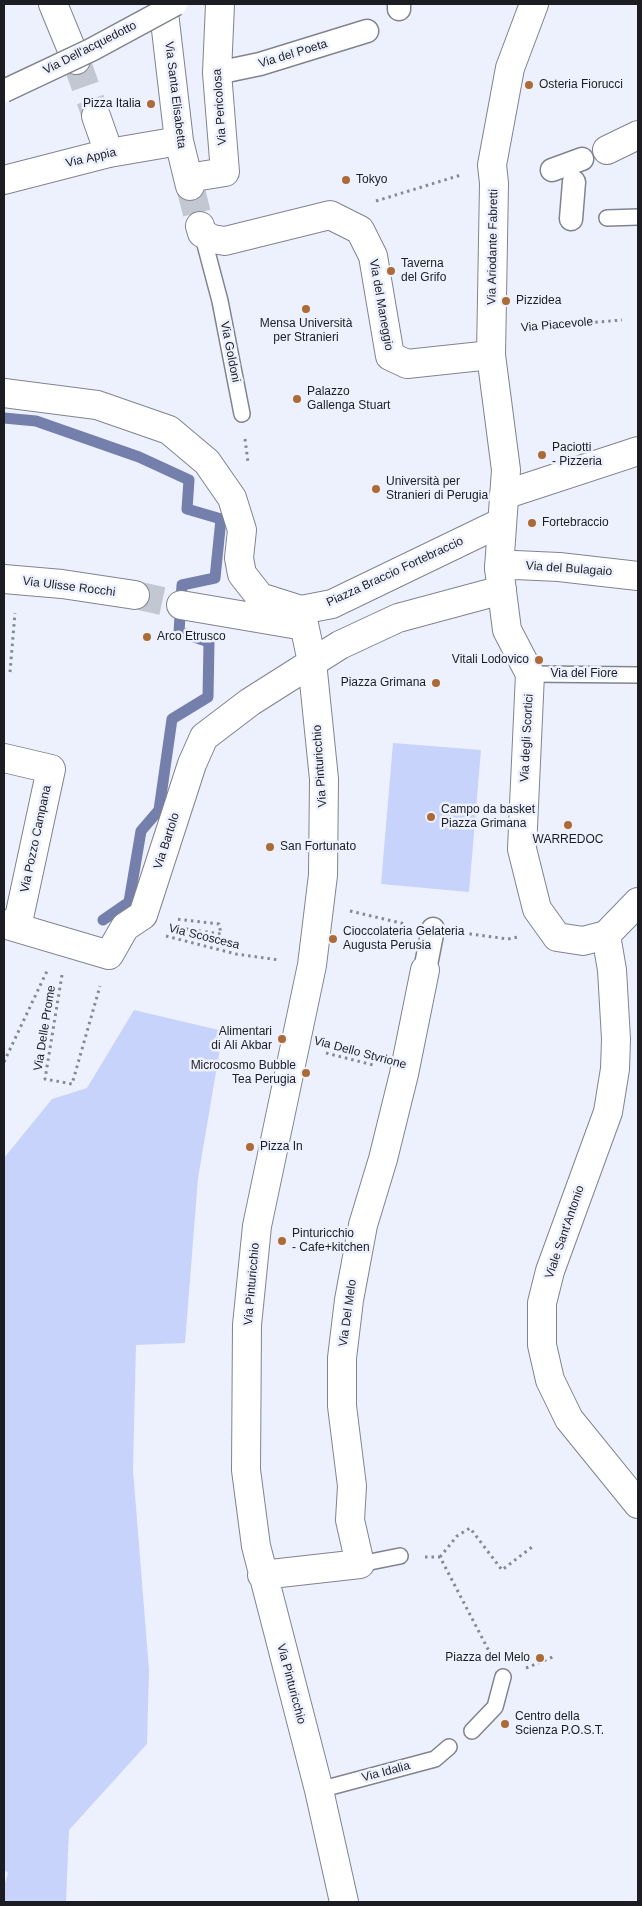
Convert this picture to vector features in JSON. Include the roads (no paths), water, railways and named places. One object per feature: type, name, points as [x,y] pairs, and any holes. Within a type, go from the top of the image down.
[{"type":"street","points":[[53,4],[76,60]]},
{"type":"street","name":"Via Santa Elisabetta","points":[[163,4],[179,141],[189,182]]},
{"type":"street","name":"Via Dell'acquedotto","points":[[4,91],[91,50],[176,4]]},
{"type":"street","name":"Via Pericolosa","points":[[189,182],[225,172],[217,73],[220,4]]},
{"type":"street","name":"Via Ariodante Fabretti","points":[[503,508],[506,470],[491,343],[494,183],[492,165],[510,68],[534,4]]},
{"type":"street","name":"Via del Poeta","points":[[217,73],[260,64],[368,31]]},
{"type":"street","points":[[96,116],[109,153]]},
{"type":"street","points":[[552,170],[638,135]]},
{"type":"street","name":"Via Appia","points":[[4,180],[109,153],[179,141]]},
{"type":"street","points":[[571,219],[574,182]]},
{"type":"street","name":"Via del Maneggio","points":[[201,229],[212,239],[224,241],[330,215],[360,230],[373,256],[390,356],[407,364],[491,343]]},
{"type":"street","points":[[4,393],[97,405],[169,430],[207,462],[232,498],[242,530],[240,558],[242,574],[260,597],[302,618]]},
{"type":"street","name":"Piazza Braccio Fortebraccio","points":[[302,618],[332,604],[503,508],[638,451]]},
{"type":"street","points":[[503,508],[500,579],[507,630],[530,674]]},
{"type":"street","name":"Via del Bulagaio","points":[[500,579],[515,565],[558,566],[638,576]]},
{"type":"street","points":[[302,618],[312,662],[398,618],[500,579]]},
{"type":"street","name":"Via Ulisse Rocchi","points":[[11,580],[62,584],[135,595]]},
{"type":"street","points":[[181,605],[302,618]]},
{"type":"street","name":"Via Bartolo","points":[[10,925],[109,955],[125,926],[151,925],[192,764],[204,737],[250,702],[312,662]]},
{"type":"street","name":"Via Pinturicchio","points":[[312,662],[324,778],[323,875],[312,965],[257,1226],[247,1325],[246,1470],[256,1546],[262,1574],[320,1790],[344,1902]]},
{"type":"street","name":"Via degli Scortici","points":[[530,674],[522,849],[537,909],[557,937],[583,941],[606,935]]},
{"type":"street","name":"Via Pozzo Campana","points":[[4,758],[51,769],[10,925]]},
{"type":"street","points":[[606,935],[638,902]]},
{"type":"street","points":[[425,970],[433,929]]},
{"type":"street","name":"Viale Sant'Antonio","points":[[606,935],[612,970],[616,1039],[608,1112],[550,1271],[542,1302],[542,1345],[550,1380],[569,1419],[638,1504]]},
{"type":"street","name":"Via Del Melo","points":[[360,1564],[350,1520],[352,1486],[342,1406],[342,1358],[349,1300],[363,1224],[383,1159],[404,1074],[425,970]]},
{"type":"street","points":[[262,1574],[360,1564]]},
{"type":"lane","points":[[607,218],[638,217]]},
{"type":"lane","name":"Via Goldoni","points":[[201,229],[220,301],[242,414]]},
{"type":"lane","name":"Via del Fiore","points":[[530,674],[638,674]]},
{"type":"lane","points":[[360,1564],[400,1556]]},
{"type":"lane","points":[[472,1731],[495,1707],[503,1677]]},
{"type":"lane","name":"Via Idalia","points":[[320,1790],[435,1758],[449,1747]]},
{"type":"waterway","name":"Via Ulisse Rocchi","points":[[4,418],[36,421],[139,457],[189,480],[187,509],[221,519],[215,578],[182,585],[179,632],[209,642],[208,697],[172,719],[159,810],[141,831],[129,902],[103,920]]},
{"type":"tunnel","points":[[76,60],[96,116]]},
{"type":"tunnel","points":[[190,186],[200,226]]},
{"type":"tunnel","points":[[135,595],[181,605]]},
{"type":"place","name":"Osteria Fiorucci","points":[[529,85]]},
{"type":"place","name":"Pizza Italia","points":[[151,104]]},
{"type":"place","name":"Tokyo","points":[[346,180]]},
{"type":"place","name":"Taverna del Grifo","points":[[391,271]]},
{"type":"place","name":"Pizzidea","points":[[506,301]]},
{"type":"place","name":"Mensa Università per Stranieri","points":[[306,309]]},
{"type":"place","name":"Palazzo Gallenga Stuart","points":[[297,399]]},
{"type":"place","name":"Paciotti - Pizzeria","points":[[542,455]]},
{"type":"place","name":"Università per Stranieri di Perugia","points":[[376,489]]},
{"type":"place","name":"Fortebraccio","points":[[532,523]]},
{"type":"place","name":"Arco Etrusco","points":[[147,637]]},
{"type":"place","name":"Vitali Lodovico","points":[[539,660]]},
{"type":"place","name":"Piazza Grimana","points":[[436,683]]},
{"type":"place","name":"Campo da basket Piazza Grimana","points":[[431,817]]},
{"type":"place","name":"WARREDOC","points":[[568,825]]},
{"type":"place","name":"San Fortunato","points":[[270,847]]},
{"type":"place","name":"Cioccolateria Gelateria Augusta Perusia","points":[[333,939]]},
{"type":"place","name":"Alimentari di Ali Akbar","points":[[282,1039]]},
{"type":"place","name":"Microcosmo Bubble Tea Perugia","points":[[306,1073]]},
{"type":"place","name":"Pizza In","points":[[250,1147]]},
{"type":"place","name":"Pinturicchio - Cafe+kitchen","points":[[282,1241]]},
{"type":"place","name":"Piazza del Melo","points":[[540,1658]]},
{"type":"place","name":"Centro della Scienza P.O.S.T.","points":[[505,1724]]}]
